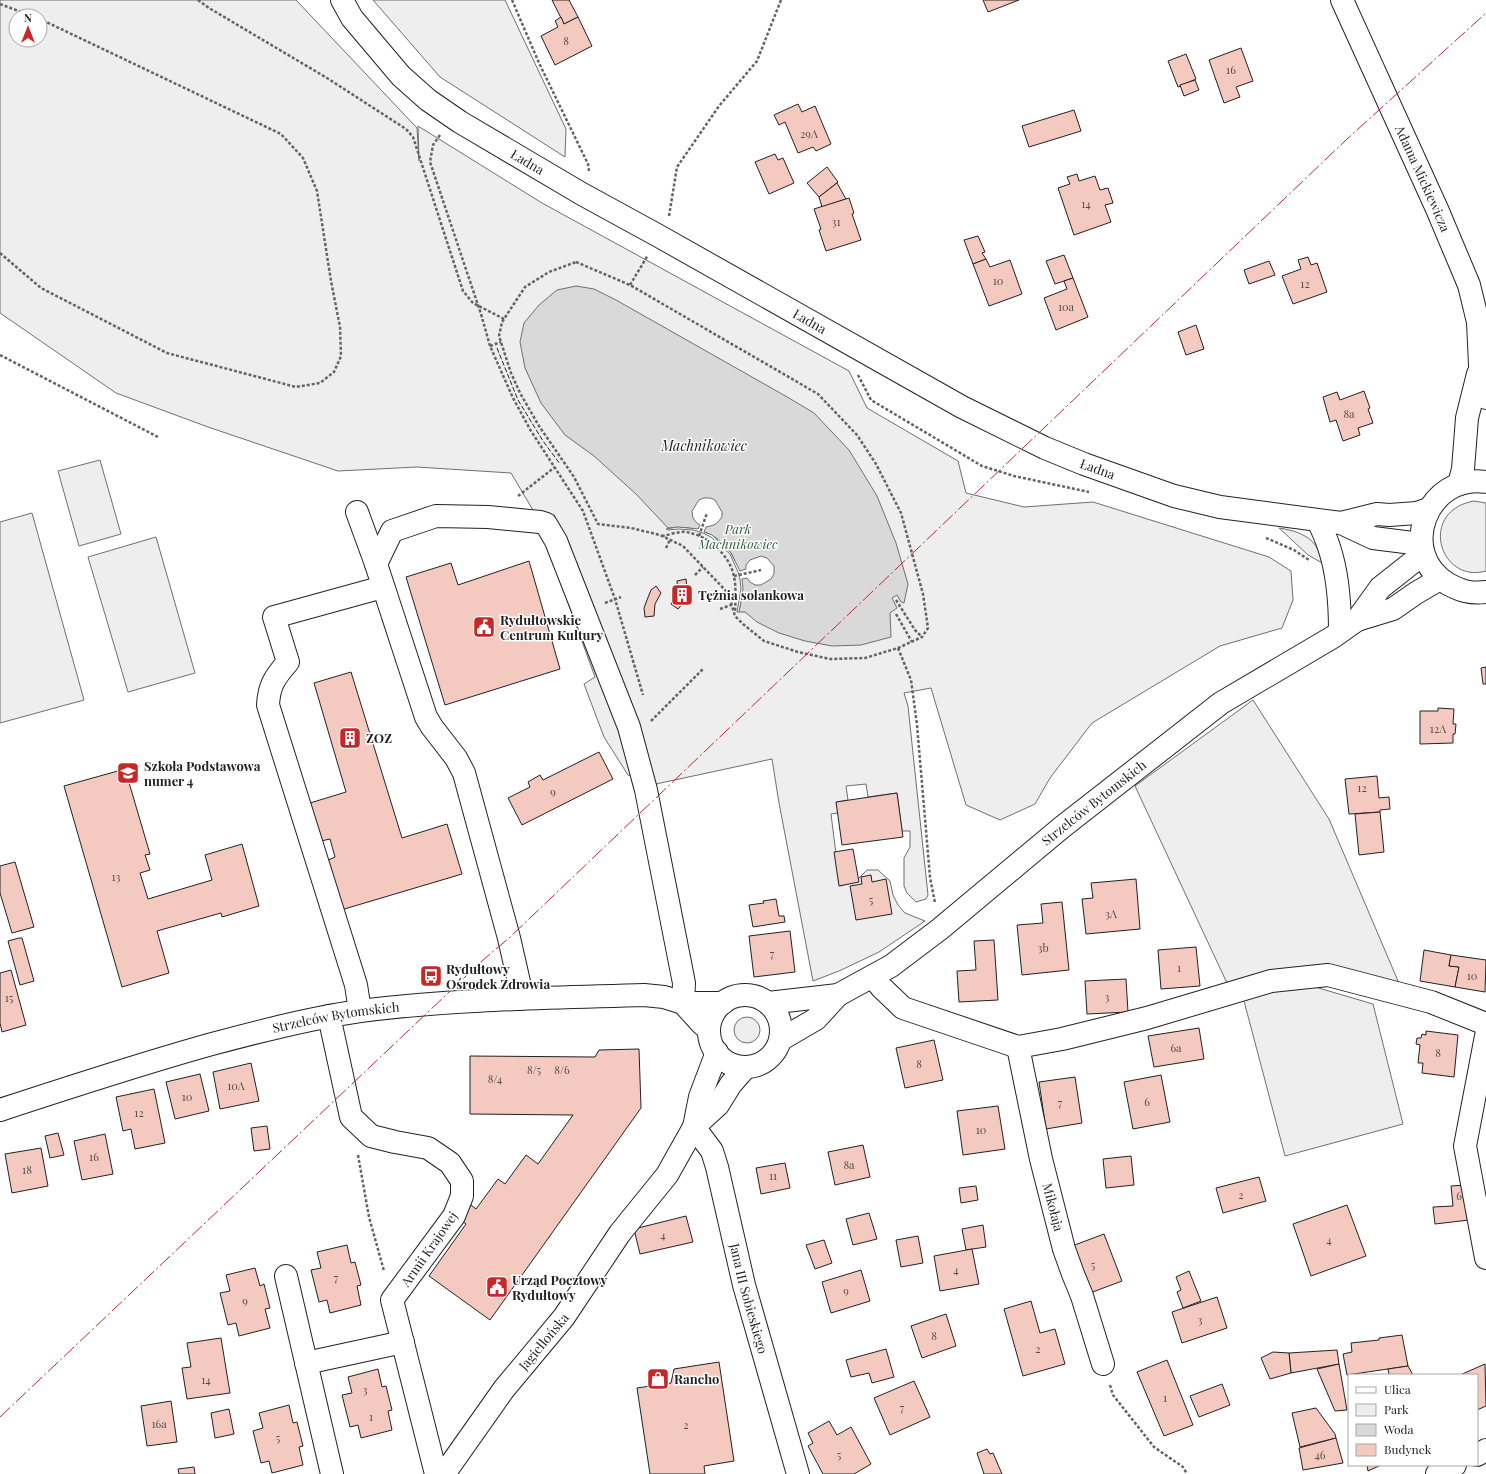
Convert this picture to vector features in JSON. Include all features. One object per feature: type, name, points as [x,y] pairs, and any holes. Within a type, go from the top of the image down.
[{"type":"street","name":"Ładna","points":[[342,0],[352,18],[401,76],[428,100],[460,122],[582,194],[920,384],[962,407],[1045,448],[1124,480],[1174,496],[1220,507],[1341,523],[1377,514],[1389,515],[1417,513],[1429,508]]},
{"type":"street","name":"Adama Mickiewicza","points":[[1342,0],[1437,209],[1469,285],[1478,322],[1480,365],[1486,398]]},
{"type":"street","name":"Adama Mickiewicza","points":[[1459,484],[1463,469],[1467,418],[1480,365]]},
{"type":"street","points":[[1486,482],[1459,484],[1437,498],[1429,508],[1423,522],[1422,549],[1428,564],[1440,579],[1460,591],[1474,593],[1486,592]]},
{"type":"street","points":[[357,512],[376,564],[426,717],[456,758],[464,773],[509,938],[519,982],[520,999]]},
{"type":"street","points":[[376,564],[392,531],[436,516],[488,517],[540,522],[546,524],[559,548],[629,727],[646,790],[684,983],[684,1003],[709,1030]]},
{"type":"street","points":[[1318,521],[1329,545],[1340,610],[1349,626]]},
{"type":"street","name":"Ładna","points":[[1341,523],[1373,538],[1422,549]]},
{"type":"street","name":"Strzelców Bytomskich","points":[[1349,626],[1380,588],[1422,549]]},
{"type":"street","name":"Strzelców Bytomskich","points":[[838,995],[891,966],[940,929],[1061,828],[1221,703],[1349,626],[1393,609],[1416,592],[1440,579]]},
{"type":"street","points":[[360,1011],[356,985],[268,705],[268,692],[278,674],[288,662],[274,617],[383,587]]},
{"type":"street","points":[[873,977],[881,987],[903,1008],[1018,1047],[1062,1039],[1147,1018],[1271,980],[1328,975],[1431,1002],[1486,1024]]},
{"type":"street","points":[[768,1003],[838,995]]},
{"type":"street","points":[[780,1040],[816,1019],[838,995]]},
{"type":"street","name":"Strzelców Bytomskich","points":[[0,1110],[104,1076],[260,1031],[360,1011],[427,1004],[520,999],[649,996],[664,997],[684,1003],[723,1003]]},
{"type":"street","points":[[751,996],[768,1003],[775,1011],[781,1030],[780,1040],[772,1056],[755,1065],[746,1067],[729,1063],[722,1058],[717,1052],[710,1038],[709,1030],[716,1012],[723,1003],[732,998],[751,996]]},
{"type":"street","points":[[329,1016],[351,1117]]},
{"type":"street","points":[[1486,1036],[1465,1146],[1486,1258]]},
{"type":"street","name":"Mikołaja","points":[[1018,1047],[1041,1159],[1064,1249],[1082,1296],[1103,1364]]},
{"type":"street","points":[[694,1127],[700,1097],[717,1052]]},
{"type":"street","points":[[694,1127],[718,1105],[746,1067]]},
{"type":"street","name":"Armii Krajowej","points":[[351,1117],[371,1136],[428,1148],[450,1163],[462,1181],[462,1196],[454,1216],[392,1300],[436,1474]]},
{"type":"street","name":"Jagiellońska","points":[[444,1474],[504,1389],[564,1317],[620,1233],[667,1175],[694,1127]]},
{"type":"street","name":"Jana III Sobieskiego","points":[[694,1127],[712,1151],[717,1167],[744,1285],[798,1474]]},
{"type":"street","points":[[286,1276],[332,1474]]},
{"type":"street","points":[[306,1363],[403,1342]]},
{"type":"street","points":[[1437,1474],[1453,1466]]},
{"type":"path","points":[[198,0],[327,78],[406,129],[413,136],[463,291],[478,306],[504,319]]},
{"type":"path","points":[[512,0],[539,63],[588,164],[589,183],[582,194]]},
{"type":"path","points":[[630,285],[651,251],[657,235],[668,226],[677,167],[719,106],[757,61],[781,0]]},
{"type":"path","points":[[0,4],[11,8]]},
{"type":"path","points":[[0,253],[41,288],[167,353],[296,387],[320,383],[334,372],[341,356],[340,327],[331,281],[317,191],[303,158],[281,134],[48,23]]},
{"type":"path","points":[[441,133],[434,145],[430,162],[490,346],[520,412],[583,511],[615,599],[643,696]]},
{"type":"path","points":[[576,262],[630,285],[818,394],[857,435],[876,464],[901,513],[923,594],[928,628],[922,638],[898,648],[865,658],[830,659],[798,652],[764,641],[735,616],[728,593],[683,546],[661,536],[631,528],[598,524],[574,477],[539,426],[520,393],[511,373],[499,336],[502,322],[525,287],[549,272],[576,262]]},
{"type":"path","points":[[490,346],[501,342]]},
{"type":"path","points":[[0,355],[158,437]]},
{"type":"path","points":[[515,498],[555,467]]},
{"type":"path","points":[[699,536],[707,513]]},
{"type":"path","points":[[661,536],[685,532],[705,537],[719,550],[731,564],[734,576],[735,616]]},
{"type":"path","points":[[666,548],[670,540]]},
{"type":"path","points":[[695,575],[703,567]]},
{"type":"path","points":[[734,576],[761,570]]},
{"type":"path","points":[[896,600],[915,630],[922,638]]},
{"type":"path","points":[[720,608],[732,605]]},
{"type":"path","points":[[896,614],[912,642]]},
{"type":"path","points":[[898,648],[911,680],[917,725],[930,877],[940,929]]},
{"type":"path","points":[[650,722],[703,669]]},
{"type":"path","points":[[351,1117],[369,1216],[392,1300]]},
{"type":"path","points":[[1113,1395],[1154,1447],[1183,1467],[1187,1474]]},
{"type":"green space","name":"Park Machnikowiec","points":[[0,0],[296,0],[417,128],[419,161],[418,126],[542,203],[849,371],[867,408],[958,461],[966,493],[1024,507],[1093,502],[1269,557],[1291,571],[1293,600],[1282,628],[1220,646],[1092,723],[1050,778],[1035,804],[1000,820],[966,805],[931,688],[904,693],[908,706],[928,895],[926,899],[916,902],[907,893],[904,886],[904,858],[910,847],[910,831],[902,831],[897,793],[868,797],[866,784],[846,786],[848,800],[837,802],[838,813],[831,814],[840,886],[856,881],[867,870],[878,870],[890,881],[893,895],[898,905],[905,913],[925,921],[879,952],[839,971],[813,981],[772,759],[656,784],[628,775],[604,737],[584,684],[595,677],[540,522],[511,473],[417,467],[338,471],[208,427],[116,393],[0,313]]},
{"type":"green space","points":[[373,0],[505,0],[566,129],[565,157],[440,77]]},
{"type":"green space","points":[[100,460],[121,534],[79,546],[58,471]]},
{"type":"green space","points":[[1474,501],[1486,503],[1486,571],[1470,572],[1456,567],[1447,557],[1441,545],[1441,531],[1446,518],[1457,507]]},
{"type":"green space","points":[[32,513],[84,700],[0,723],[0,522]]},
{"type":"green space","points":[[1279,528],[1294,531],[1309,538],[1316,546],[1324,564],[1308,555]]},
{"type":"green space","points":[[156,537],[195,673],[128,692],[88,557]]},
{"type":"green space","points":[[1253,700],[1329,819],[1401,988],[1336,970],[1235,986],[1226,981],[1135,786]]},
{"type":"green space","points":[[1305,984],[1373,1004],[1403,1124],[1285,1156],[1244,1001],[1264,993]]},
{"type":"green space","points":[[747,1017],[756,1021],[760,1030],[756,1039],[747,1043],[738,1039],[734,1030],[738,1021]]},
{"type":"water","name":"Machnikowiec","points":[[576,286],[594,289],[616,300],[814,413],[849,450],[877,496],[896,543],[908,584],[904,603],[901,602],[897,595],[892,598],[897,608],[890,613],[891,637],[861,645],[832,646],[805,641],[779,633],[757,622],[745,612],[739,612],[742,594],[741,580],[733,556],[725,546],[711,535],[695,529],[677,527],[668,528],[636,494],[594,456],[565,435],[541,403],[525,368],[520,342],[524,323],[539,305],[557,290]]},
{"type":"pier","points":[[704,498],[715,500],[722,512],[722,517],[714,525],[706,527],[704,532],[712,535],[731,553],[740,571],[746,569],[746,565],[750,560],[761,556],[767,558],[774,566],[774,574],[771,579],[761,585],[755,585],[747,578],[742,579],[743,589],[739,612],[737,612],[741,589],[740,579],[730,554],[711,537],[703,533],[693,530],[666,529],[678,527],[698,529],[700,525],[693,518],[692,511],[699,500]]},
{"type":"building","points":[[552,0],[569,0],[578,17],[564,24]]},
{"type":"building","points":[[983,0],[1019,0],[988,12]]},
{"type":"building","points":[[561,17],[564,24],[578,17],[592,46],[555,65],[541,36],[558,27],[555,21]]},
{"type":"building","points":[[1241,48],[1253,81],[1236,87],[1240,97],[1224,103],[1209,60]]},
{"type":"building","points":[[1186,54],[1196,79],[1178,87],[1168,61]]},
{"type":"building","points":[[1195,80],[1199,90],[1184,96],[1180,85]]},
{"type":"building","points":[[798,104],[802,112],[815,106],[831,144],[816,151],[813,147],[798,153],[785,122],[779,125],[774,115]]},
{"type":"building","points":[[1074,110],[1081,131],[1029,147],[1022,126]]},
{"type":"building","points":[[775,154],[778,160],[783,158],[794,183],[769,194],[755,162]]},
{"type":"building","points":[[827,167],[838,182],[819,197],[807,183]]},
{"type":"building","points":[[1077,174],[1079,181],[1095,176],[1100,190],[1108,188],[1113,203],[1105,205],[1111,222],[1074,235],[1058,188],[1070,184],[1067,177]]},
{"type":"building","points":[[837,183],[846,199],[822,207],[819,197]]},
{"type":"building","points":[[849,198],[854,213],[852,214],[861,240],[826,251],[819,230],[821,229],[814,209]]},
{"type":"building","points":[[978,236],[985,252],[982,253],[986,259],[973,264],[964,240]]},
{"type":"building","points":[[1064,255],[1073,278],[1055,284],[1046,261]]},
{"type":"building","points":[[1308,257],[1311,265],[1317,263],[1327,292],[1293,304],[1282,276],[1301,269],[1298,260]]},
{"type":"building","points":[[986,259],[990,267],[1010,260],[1022,294],[989,306],[973,264]]},
{"type":"building","points":[[1269,261],[1275,275],[1249,284],[1244,270]]},
{"type":"building","points":[[1073,278],[1088,317],[1056,330],[1044,298],[1067,289],[1064,281]]},
{"type":"building","points":[[1196,325],[1204,349],[1186,355],[1178,332]]},
{"type":"building","points":[[1364,391],[1373,423],[1358,428],[1360,435],[1343,441],[1336,420],[1330,422],[1323,397],[1337,392],[1340,400]]},
{"type":"building","name":"Rydułtowskie Centrum Kultury","points":[[529,561],[560,669],[445,705],[406,577],[451,563],[458,585]]},
{"type":"building","name":"Tężnia solankowa","points":[[686,579],[686,600],[678,609],[671,604],[678,592],[677,581]]},
{"type":"building","name":"Tężnia solankowa","points":[[656,586],[661,593],[655,604],[654,616],[645,617],[644,608],[651,590]]},
{"type":"building","points":[[1486,667],[1486,684],[1483,684],[1481,668]]},
{"type":"building","name":"ZOZ","points":[[351,672],[402,838],[447,824],[462,874],[341,910],[326,861],[335,857],[330,839],[321,841],[310,803],[346,792],[314,683]]},
{"type":"building","points":[[1438,708],[1454,709],[1453,724],[1456,724],[1455,734],[1453,734],[1453,743],[1420,744],[1420,711],[1438,711]]},
{"type":"building","points":[[599,752],[613,779],[522,825],[508,798],[530,787],[528,782],[540,775],[543,780]]},
{"type":"building","points":[[125,769],[150,854],[145,855],[150,870],[140,873],[148,899],[212,880],[205,855],[242,844],[259,906],[222,917],[221,913],[157,931],[169,973],[122,987],[64,786]]},
{"type":"building","points":[[1377,776],[1379,798],[1389,797],[1390,809],[1380,810],[1380,812],[1349,814],[1345,779]]},
{"type":"building","points":[[897,793],[903,837],[842,845],[836,802]]},
{"type":"building","points":[[1380,812],[1384,852],[1359,855],[1355,814]]},
{"type":"building","points":[[853,849],[859,882],[839,886],[834,852]]},
{"type":"building","points":[[15,862],[34,927],[12,933],[0,893],[0,866]]},
{"type":"building","points":[[871,875],[872,882],[886,879],[892,914],[856,920],[850,886],[862,884],[861,877]]},
{"type":"building","points":[[1136,879],[1140,929],[1086,934],[1082,899],[1093,898],[1091,883]]},
{"type":"building","points":[[776,899],[779,916],[784,916],[785,922],[753,927],[749,905],[764,903],[763,901]]},
{"type":"building","points":[[1062,902],[1069,970],[1022,975],[1017,925],[1043,923],[1041,904]]},
{"type":"building","points":[[790,931],[795,972],[754,977],[749,936]]},
{"type":"building","points":[[22,938],[34,981],[20,985],[8,941]]},
{"type":"building","points":[[994,940],[998,1000],[959,1002],[957,971],[976,970],[974,941]]},
{"type":"building","points":[[1196,947],[1200,986],[1161,989],[1158,950]]},
{"type":"building","points":[[1424,950],[1451,955],[1449,966],[1459,967],[1455,987],[1420,981]]},
{"type":"building","points":[[1451,955],[1486,960],[1485,992],[1455,987],[1459,967],[1449,966]]},
{"type":"building","points":[[11,970],[26,1025],[2,1032],[0,1023],[0,973]]},
{"type":"building","points":[[1126,979],[1128,1012],[1087,1014],[1085,981]]},
{"type":"building","points":[[1199,1028],[1204,1059],[1154,1067],[1148,1036]]},
{"type":"building","points":[[1426,1031],[1458,1035],[1454,1077],[1422,1073],[1423,1063],[1418,1063],[1420,1045],[1416,1044],[1417,1038],[1421,1038],[1422,1034],[1426,1035]]},
{"type":"building","points":[[934,1040],[943,1080],[905,1088],[896,1048]]},
{"type":"building","points":[[639,1049],[641,1108],[490,1320],[429,1276],[466,1224],[461,1220],[471,1205],[476,1209],[498,1179],[505,1184],[526,1155],[538,1164],[573,1115],[470,1114],[470,1056],[595,1057],[599,1050]]},
{"type":"building","points":[[251,1063],[259,1101],[220,1109],[213,1072]]},
{"type":"building","points":[[200,1074],[209,1111],[175,1119],[166,1082]]},
{"type":"building","points":[[1161,1075],[1170,1122],[1133,1129],[1124,1082]]},
{"type":"building","points":[[1075,1077],[1082,1123],[1046,1129],[1039,1082]]},
{"type":"building","points":[[154,1089],[165,1143],[135,1149],[131,1129],[123,1131],[116,1097]]},
{"type":"building","points":[[998,1106],[1005,1149],[963,1155],[957,1111]]},
{"type":"building","points":[[267,1126],[270,1149],[254,1151],[251,1128]]},
{"type":"building","points":[[58,1133],[64,1155],[50,1158],[45,1136]]},
{"type":"building","points":[[105,1134],[113,1174],[82,1180],[74,1141]]},
{"type":"building","points":[[863,1145],[870,1177],[835,1185],[828,1152]]},
{"type":"building","points":[[41,1148],[48,1186],[12,1193],[5,1154]]},
{"type":"building","points":[[1131,1156],[1134,1185],[1106,1188],[1103,1159]]},
{"type":"building","points":[[785,1163],[790,1188],[761,1194],[756,1168]]},
{"type":"building","points":[[1259,1177],[1266,1201],[1223,1213],[1216,1188]]},
{"type":"building","points":[[1466,1185],[1469,1220],[1435,1224],[1433,1207],[1453,1206],[1451,1186]]},
{"type":"building","points":[[976,1186],[978,1200],[961,1203],[959,1188]]},
{"type":"building","points":[[1347,1205],[1366,1256],[1311,1276],[1293,1224]]},
{"type":"building","points":[[869,1213],[877,1239],[853,1245],[846,1219]]},
{"type":"building","points":[[686,1216],[693,1242],[640,1254],[634,1229]]},
{"type":"building","points":[[983,1225],[986,1247],[966,1250],[962,1229]]},
{"type":"building","points":[[1104,1234],[1122,1281],[1082,1296],[1064,1249]]},
{"type":"building","points":[[918,1236],[923,1263],[901,1267],[896,1240]]},
{"type":"building","points":[[824,1240],[832,1263],[815,1269],[806,1245]]},
{"type":"building","points":[[347,1245],[351,1263],[355,1262],[361,1285],[357,1286],[361,1305],[330,1313],[327,1300],[319,1302],[311,1270],[321,1268],[317,1252]]},
{"type":"building","points":[[972,1249],[979,1284],[940,1291],[934,1256]]},
{"type":"building","points":[[255,1268],[260,1286],[264,1284],[270,1308],[265,1309],[270,1328],[239,1336],[236,1323],[228,1325],[220,1293],[230,1291],[226,1275]]},
{"type":"building","points":[[861,1270],[870,1301],[831,1313],[822,1282]]},
{"type":"building","points":[[1189,1271],[1201,1301],[1183,1308],[1177,1292],[1181,1290],[1176,1277]]},
{"type":"building","points":[[1217,1297],[1227,1328],[1182,1343],[1172,1312]]},
{"type":"building","points":[[1031,1301],[1040,1333],[1055,1329],[1065,1364],[1023,1376],[1004,1309]]},
{"type":"building","points":[[946,1314],[956,1346],[922,1358],[911,1326]]},
{"type":"building","points":[[1402,1335],[1408,1366],[1347,1375],[1343,1354],[1352,1352],[1351,1343],[1379,1340],[1379,1338]]},
{"type":"building","points":[[221,1338],[230,1393],[187,1399],[182,1368],[191,1367],[187,1343]]},
{"type":"building","points":[[886,1349],[894,1377],[872,1383],[869,1373],[851,1377],[846,1360]]},
{"type":"building","points":[[1337,1350],[1339,1364],[1291,1373],[1289,1353]]},
{"type":"building","points":[[1273,1352],[1289,1353],[1291,1373],[1270,1379],[1261,1358]]},
{"type":"building","points":[[1167,1360],[1193,1425],[1164,1436],[1137,1372]]},
{"type":"building","points":[[719,1362],[734,1461],[704,1466],[705,1474],[650,1474],[637,1388],[671,1383],[674,1369]]},
{"type":"building","points":[[1339,1364],[1347,1410],[1335,1411],[1317,1369]]},
{"type":"building","points":[[1485,1364],[1486,1406],[1478,1410],[1478,1374],[1462,1374]]},
{"type":"building","points":[[1408,1366],[1412,1374],[1389,1374],[1388,1369]]},
{"type":"building","points":[[378,1369],[382,1387],[386,1386],[392,1410],[388,1411],[392,1430],[361,1438],[358,1425],[350,1427],[342,1395],[352,1393],[348,1377]]},
{"type":"building","points":[[914,1381],[930,1417],[890,1435],[874,1398]]},
{"type":"building","points":[[1222,1384],[1230,1405],[1199,1417],[1190,1396]]},
{"type":"building","points":[[171,1401],[177,1442],[147,1446],[141,1406]]},
{"type":"building","points":[[289,1405],[293,1423],[297,1422],[303,1446],[299,1447],[303,1465],[272,1473],[269,1461],[261,1463],[253,1431],[263,1428],[259,1413]]},
{"type":"building","points":[[1316,1408],[1335,1434],[1336,1438],[1300,1447],[1292,1413]]},
{"type":"building","points":[[229,1409],[234,1434],[215,1438],[211,1413]]},
{"type":"building","points":[[829,1421],[837,1435],[851,1427],[871,1464],[854,1474],[823,1474],[808,1446],[813,1443],[808,1433]]},
{"type":"building","points":[[1336,1438],[1343,1463],[1303,1470],[1299,1448]]},
{"type":"building","points":[[987,1449],[990,1454],[993,1453],[1002,1474],[984,1474],[977,1453]]},
{"type":"building","points":[[1367,1466],[1379,1466],[1368,1471]]},
{"type":"building","points":[[194,1467],[195,1474],[179,1474],[178,1469]]},
{"type":"fence","points":[[497,348],[518,400],[543,441],[560,464]]},
{"type":"power","points":[[0,1417],[483,960],[509,938],[1346,140],[1486,13]]},
{"type":"place","name":"Tężnia solankowa","points":[[682,595]]},
{"type":"place","name":"Rydułtowskie Centrum Kultury","points":[[484,627]]},
{"type":"place","name":"ZOZ","points":[[350,738]]},
{"type":"place","name":"Szkoła Podstawowa numer 4","points":[[128,773]]},
{"type":"place","name":"Rydułtowy Ośrodek Zdrowia","points":[[431,976]]},
{"type":"place","name":"Urząd Pocztowy Rydułtowy","points":[[497,1287]]},
{"type":"place","name":"Rancho","points":[[658,1379]]}]
